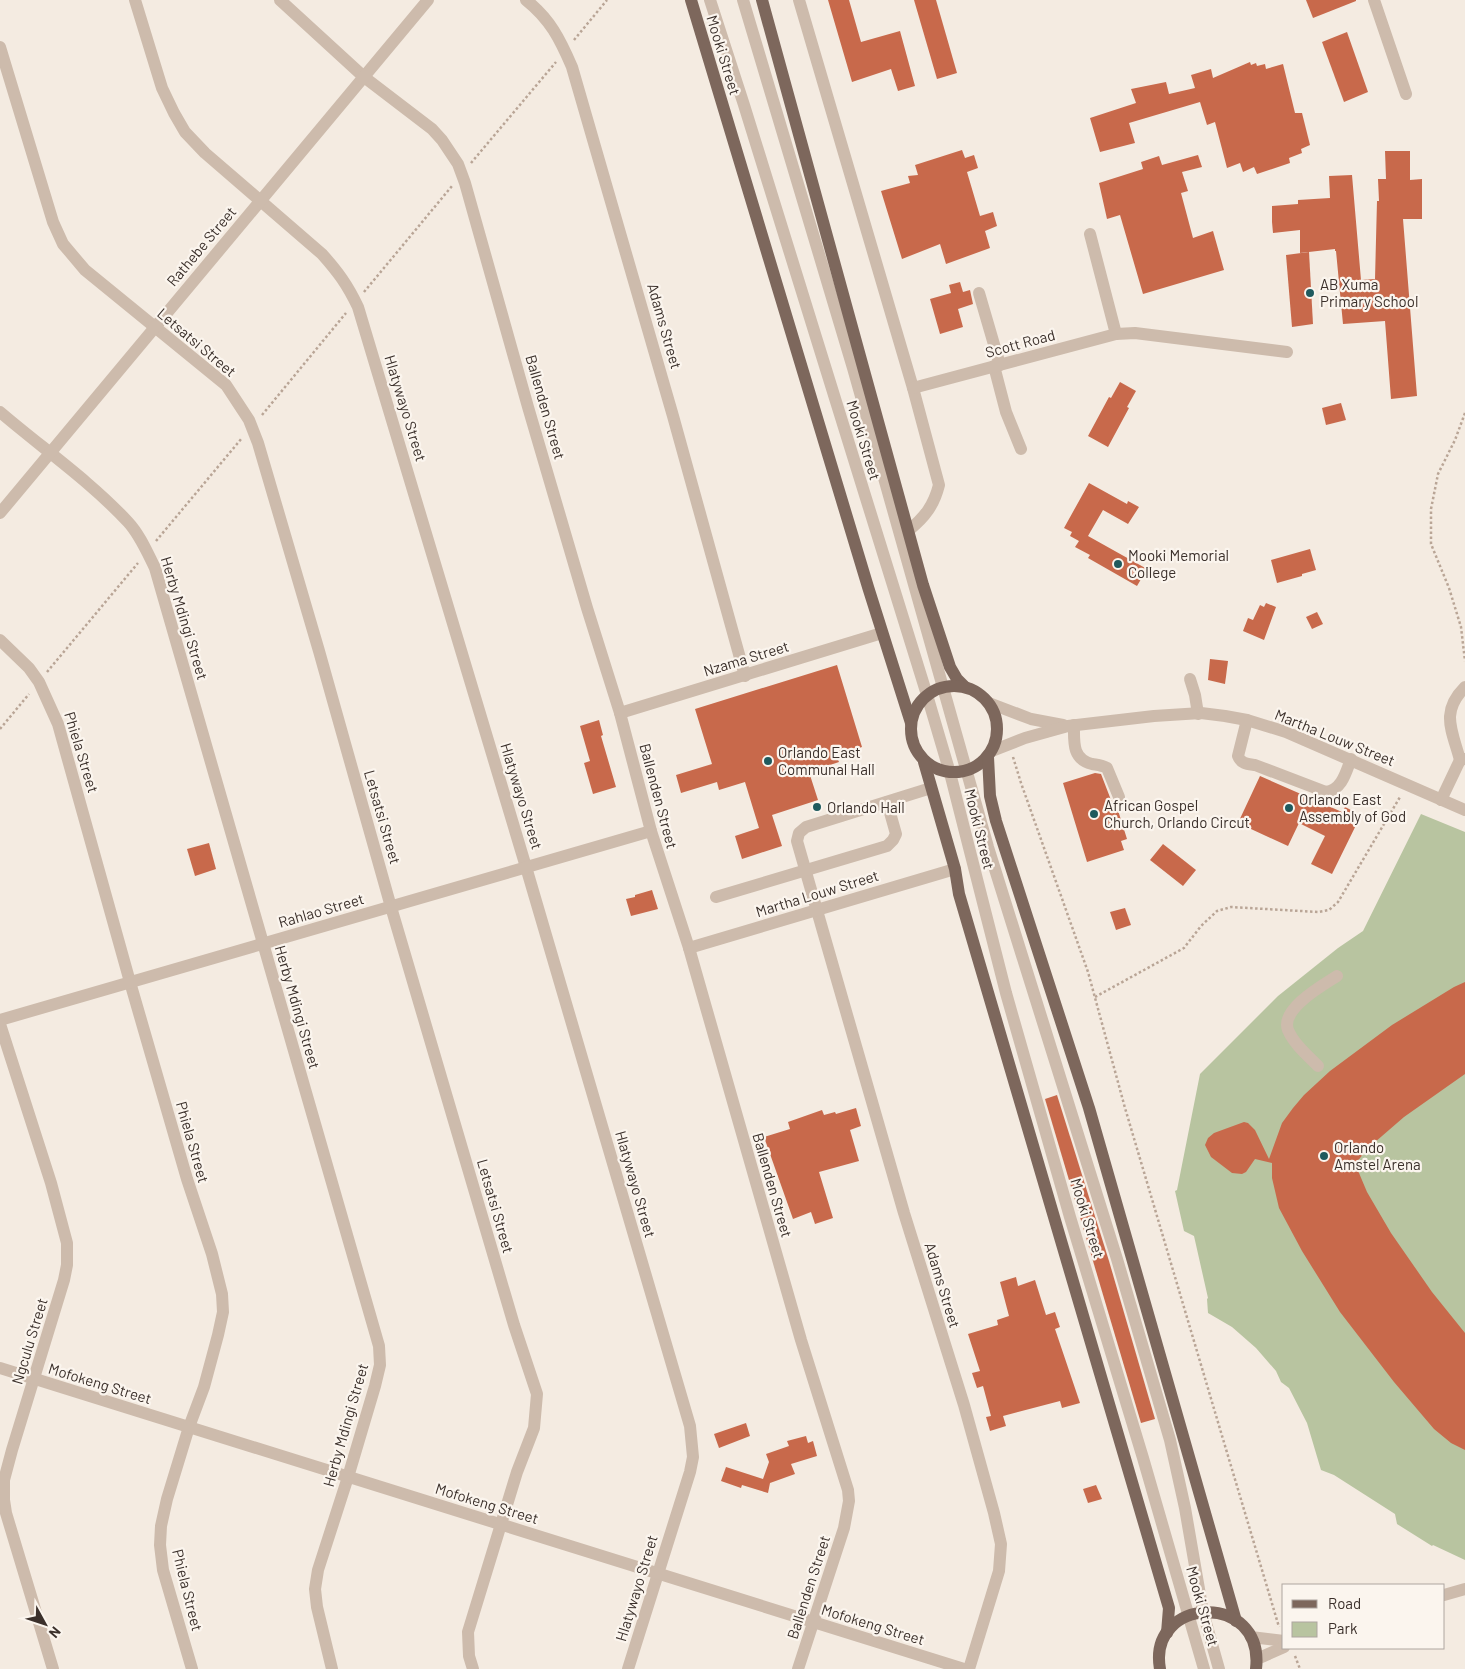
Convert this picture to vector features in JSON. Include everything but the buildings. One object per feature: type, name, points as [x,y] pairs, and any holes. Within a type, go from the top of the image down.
[{"type":"main road","name":"Mooki Street","points":[[691,0],[882,633],[911,723],[912,737],[916,750],[924,762]]},
{"type":"main road","name":"Mooki Street","points":[[762,0],[923,585],[950,667],[957,679],[965,687]]},
{"type":"main road","points":[[911,723],[919,703],[927,695],[943,687],[954,685],[965,687],[978,693],[989,703]]},
{"type":"main road","name":"Mooki Street","points":[[989,703],[995,714],[998,727],[997,740],[990,754],[990,796],[996,821],[1089,1108],[1236,1621]]},
{"type":"main road","points":[[924,762],[936,770],[950,773],[967,771],[978,766],[990,754]]},
{"type":"main road","points":[[924,762],[955,869],[959,894],[1169,1608],[1167,1633],[1161,1646],[1157,1666]]},
{"type":"main road","points":[[1167,1633],[1189,1615],[1203,1612],[1216,1612],[1226,1615],[1247,1631],[1256,1664]]},
{"type":"street","name":"Hlatywayo Street","points":[[135,0],[162,88],[185,132],[205,153],[322,254],[349,286],[373,355],[526,867],[690,1426],[693,1457],[690,1472],[628,1669]]},
{"type":"street","name":"Ballenden Street","points":[[280,0],[364,77],[432,129],[458,164],[587,608],[620,713],[650,831],[689,948],[801,1340],[848,1490],[849,1501],[844,1528],[798,1669]]},
{"type":"street","name":"Rathebe Street","points":[[0,513],[428,0]]},
{"type":"street","name":"Adams Street","points":[[526,0],[540,11],[553,28],[572,67],[745,676]]},
{"type":"street","name":"Mooki Street","points":[[710,0],[762,160],[927,695],[950,773],[1008,1003],[1204,1669]]},
{"type":"street","name":"Mooki Street","points":[[743,0],[853,368],[988,846],[1117,1259],[1170,1440],[1185,1508],[1203,1612],[1218,1669]]},
{"type":"street","points":[[799,0],[913,388],[939,484],[935,500],[926,515],[909,530]]},
{"type":"street","points":[[1374,0],[1406,94]]},
{"type":"street","name":"Letsatsi Street","points":[[0,47],[53,222],[63,244],[85,270],[123,303],[226,385],[252,427],[316,641],[391,906],[514,1325],[537,1394],[534,1428],[500,1524],[468,1632],[469,1656],[473,1669]]},
{"type":"street","points":[[1090,234],[1116,334]]},
{"type":"street","points":[[979,293],[1006,412],[1020,449]]},
{"type":"street","name":"Scott Road","points":[[913,388],[1116,334],[1135,333],[1287,352]]},
{"type":"street","name":"Herby Mdingi Street","points":[[0,412],[99,494],[129,523],[147,552],[154,568],[379,1346],[380,1365],[348,1477],[318,1570],[314,1589],[316,1607],[332,1669]]},
{"type":"street","name":"Nzama Street","points":[[620,713],[882,633]]},
{"type":"street","name":"Phiela Street","points":[[0,640],[29,668],[39,682],[58,724],[130,982],[187,1180],[212,1254],[222,1294],[223,1312],[218,1335],[204,1387],[189,1427],[167,1498],[160,1545],[162,1570],[192,1669]]},
{"type":"street","points":[[1190,679],[1198,714]]},
{"type":"street","points":[[1441,800],[1463,759],[1451,725],[1450,712],[1451,704],[1462,693]]},
{"type":"street","name":"Martha Louw Street","points":[[989,703],[1031,720],[1071,726]]},
{"type":"street","name":"Martha Louw Street","points":[[990,754],[1025,738],[1071,726],[1154,716],[1198,714],[1247,720],[1286,732],[1465,810]]},
{"type":"street","points":[[1247,720],[1238,756],[1245,763],[1326,792],[1335,789],[1339,785],[1351,759]]},
{"type":"street","points":[[1451,725],[1465,730]]},
{"type":"street","points":[[1071,726],[1075,752],[1082,760],[1108,768],[1118,797]]},
{"type":"street","name":"Adams Street","points":[[931,788],[806,827],[800,833],[797,841],[904,1213],[966,1414],[1001,1544],[999,1571],[968,1669]]},
{"type":"street","points":[[716,897],[887,846],[896,834],[887,802]]},
{"type":"street","name":"Rahlao Street","points":[[0,1022],[130,982],[650,831]]},
{"type":"street","name":"Martha Louw Street","points":[[689,948],[955,869]]},
{"type":"street","points":[[1318,1066],[1296,1042],[1286,1023],[1296,1006],[1337,976]]},
{"type":"street","name":"Ngculu Street","points":[[0,1022],[51,1183],[67,1243],[68,1264],[64,1280],[4,1480],[6,1513],[53,1669]]},
{"type":"street","name":"Mofokeng Street","points":[[0,1368],[964,1669]]},
{"type":"street","points":[[1445,1595],[1465,1589]]},
{"type":"street","points":[[1250,1637],[1282,1637]]},
{"type":"street","points":[[1256,1664],[1289,1650]]},
{"type":"path","points":[[0,729],[607,0]]},
{"type":"path","points":[[1465,413],[1455,440],[1438,474],[1431,509],[1431,544],[1449,588],[1461,626],[1465,661]]},
{"type":"path","points":[[1012,743],[1012,755],[1021,783],[1088,972],[1128,1118],[1282,1634]]},
{"type":"path","points":[[1095,997],[1184,948],[1201,926],[1217,911],[1231,907],[1318,912],[1329,910],[1338,902],[1408,785]]},
{"type":"path","points":[[1289,1650],[1300,1669]]},
{"type":"green space","name":"Orlando Amstel Arena","points":[[1421,814],[1465,832],[1465,1560],[1432,1546],[1397,1524],[1395,1514],[1334,1475],[1321,1470],[1307,1423],[1289,1388],[1281,1382],[1276,1371],[1256,1348],[1232,1327],[1208,1313],[1208,1298],[1194,1236],[1184,1231],[1175,1191],[1177,1190],[1200,1074],[1278,996],[1338,948],[1363,931]]},
{"type":"place","name":"AB Xuma Primary School","points":[[1310,293]]},
{"type":"place","name":"Mooki Memorial College","points":[[1118,564]]},
{"type":"place","name":"Orlando East Communal Hall","points":[[768,761]]},
{"type":"place","name":"Orlando Hall","points":[[817,807]]},
{"type":"place","name":"Orlando East Assembly of God","points":[[1289,808]]},
{"type":"place","name":"African Gospel Church, Orlando Circut","points":[[1094,814]]},
{"type":"place","name":"Orlando Amstel Arena","points":[[1324,1156]]}]
